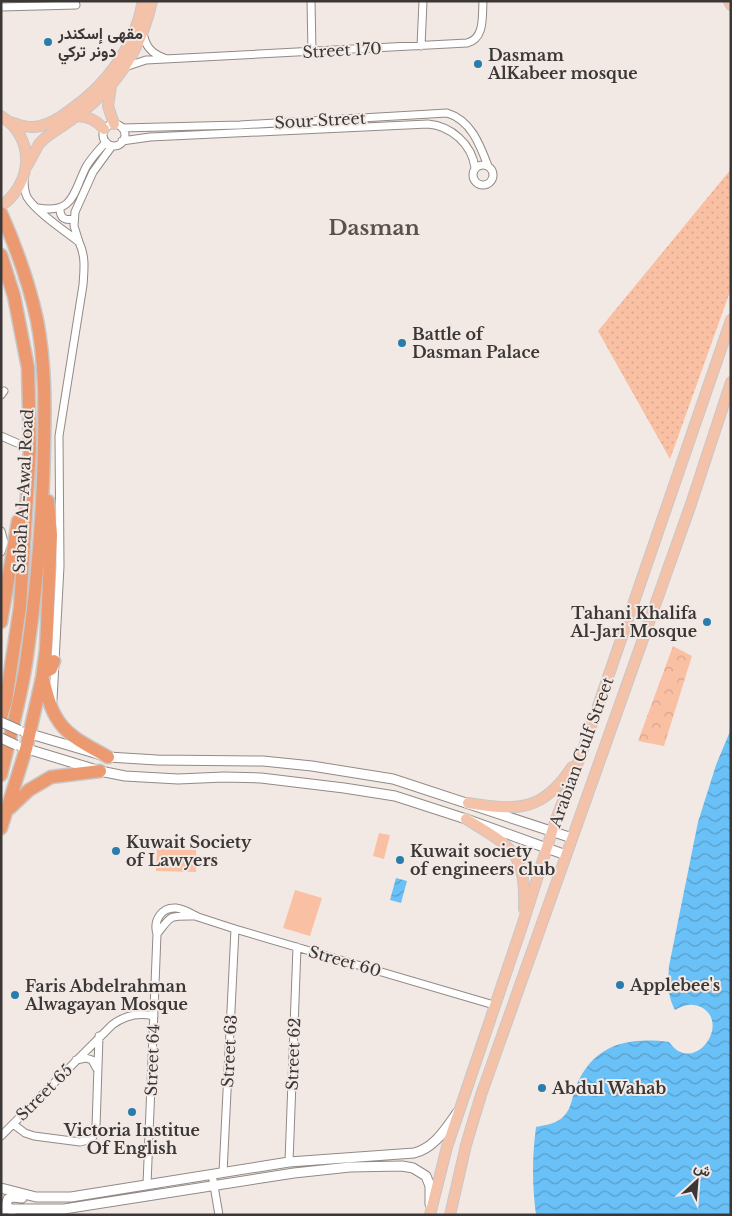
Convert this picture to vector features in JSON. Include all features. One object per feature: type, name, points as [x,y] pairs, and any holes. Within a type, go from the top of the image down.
[{"type":"highway","name":"Sabah Al-Awal Road","points":[[1,212],[22,263],[38,322],[44,389],[44,477],[40,538],[27,658],[1,775]]},
{"type":"highway","name":"Sabah Al-Awal Road","points":[[1,255],[14,296],[28,368],[30,449],[20,607],[6,700],[1,717]]},
{"type":"highway","points":[[1,622],[30,449]]},
{"type":"highway","points":[[1,828],[8,810],[25,732],[43,676],[51,535],[44,477]]},
{"type":"highway","points":[[43,676],[50,669],[54,660]]},
{"type":"highway","points":[[43,676],[52,710],[65,730],[76,739],[108,756]]},
{"type":"highway","points":[[8,810],[29,790],[51,777],[100,771]]},
{"type":"main road","points":[[6,119],[25,127],[40,126],[65,114],[81,103],[110,73],[123,54],[135,27],[143,1]]},
{"type":"main road","points":[[6,202],[20,186],[38,144],[95,102],[111,86],[124,67],[143,31],[152,1]]},
{"type":"main road","points":[[729,1],[731,5]]},
{"type":"main road","points":[[111,86],[108,106],[118,126]]},
{"type":"main road","points":[[76,116],[84,116],[94,120],[104,129]]},
{"type":"main road","points":[[6,119],[18,132],[24,144],[27,166]]},
{"type":"main road","name":"Arabian Gulf Street","points":[[430,1215],[447,1147],[459,1109],[552,831],[585,744],[730,324]]},
{"type":"main road","name":"Arabian Gulf Street","points":[[450,1215],[466,1145],[481,1095],[691,504],[731,382]]},
{"type":"main road","points":[[1,722],[25,732],[108,756],[164,761],[263,761],[312,766],[393,779],[572,838]]},
{"type":"main road","points":[[1,738],[21,747],[100,771],[125,776],[178,779],[261,778],[395,796],[453,814],[566,855]]},
{"type":"main road","points":[[463,801],[509,807],[538,802],[563,781],[585,744]]},
{"type":"main road","points":[[453,814],[460,814],[464,811],[463,801]]},
{"type":"main road","points":[[466,819],[505,844],[514,854],[524,882],[523,922]]},
{"type":"main road","points":[[480,1046],[485,1041],[489,1041],[493,1043],[494,1047],[481,1086],[481,1095]]},
{"type":"main road","points":[[1,1188],[23,1194],[51,1197],[78,1196],[289,1162],[414,1153],[425,1149],[436,1140],[459,1109]]},
{"type":"main road","points":[[365,1156],[369,1167]]},
{"type":"main road","points":[[1,1209],[12,1211],[64,1210],[294,1173],[402,1166],[413,1168],[429,1179],[430,1215]]},
{"type":"main road","points":[[12,1211],[7,1208],[6,1203],[11,1197],[38,1200],[51,1197]]},
{"type":"street","points":[[1,7],[76,5],[75,1]]},
{"type":"street","points":[[311,1],[312,51]]},
{"type":"street","points":[[421,46],[423,1]]},
{"type":"street","name":"Street 170","points":[[124,67],[142,60],[467,44],[479,36],[483,1]]},
{"type":"street","points":[[143,31],[144,40],[148,48],[167,59]]},
{"type":"street","name":"Sour Street","points":[[118,126],[240,125],[447,113],[465,122],[480,146],[488,166]]},
{"type":"street","name":"Sour Street","points":[[122,141],[150,136],[428,124],[442,127],[458,137],[470,151],[475,168]]},
{"type":"street","points":[[38,208],[60,209],[72,199],[89,162],[109,144],[122,141],[124,135],[118,126],[108,126],[104,129],[103,136],[109,144]]},
{"type":"street","points":[[52,710],[60,566],[59,436],[85,263],[74,219],[75,212],[93,172],[109,144]]},
{"type":"street","points":[[481,164],[488,166],[492,171],[493,177],[490,182],[484,185],[478,184],[472,174],[475,168],[481,164]]},
{"type":"street","points":[[24,178],[24,186],[28,198],[79,242]]},
{"type":"street","points":[[60,209],[60,214],[63,218],[68,220],[74,219]]},
{"type":"street","points":[[1,436],[16,443]]},
{"type":"street","points":[[1,530],[4,542],[1,552]]},
{"type":"street","name":"Street 64","points":[[147,1186],[157,921],[165,911],[176,908],[196,916]]},
{"type":"street","name":"Street 60","points":[[196,916],[494,1005]]},
{"type":"street","name":"Street 63","points":[[223,1173],[236,929]]},
{"type":"street","name":"Street 62","points":[[289,1162],[297,947]]},
{"type":"street","name":"Street 65","points":[[1,1136],[112,1025],[125,1017],[137,1014],[154,1016]]},
{"type":"street","name":"Street 65","points":[[13,1124],[25,1133],[34,1136],[80,1142],[90,1140],[95,1135],[99,1036]]},
{"type":"street","name":"Street 65","points":[[76,1060],[84,1058],[92,1060],[97,1071]]},
{"type":"street","points":[[212,1174],[219,1215]]},
{"type":"green space","points":[[731,169],[731,289],[670,459],[598,331]]},
{"type":"green space","points":[[673,646],[692,656],[664,746],[638,741]]},
{"type":"green space","points":[[379,833],[390,835],[384,859],[373,856]]},
{"type":"green space","points":[[157,849],[196,850],[196,872],[156,871]]},
{"type":"green space","points":[[295,890],[322,898],[310,936],[283,928]]},
{"type":"water","points":[[731,729],[731,1215],[536,1215],[533,1171],[536,1127],[561,1119],[567,1113],[577,1084],[593,1060],[614,1046],[640,1041],[669,1042],[679,1051],[689,1054],[698,1051],[706,1044],[711,1034],[713,1024],[710,1015],[701,1007],[688,1005],[675,1010],[669,994],[669,966],[698,822],[716,765]]},
{"type":"water","points":[[396,878],[407,881],[401,903],[390,900]]},
{"type":"place","name":"مقهى إسكندر دونر تركي","points":[[48,42]]},
{"type":"place","name":"Dasmam AlKabeer mosque","points":[[478,64]]},
{"type":"place","name":"Battle of Dasman Palace","points":[[402,343]]},
{"type":"place","name":"Tahani Khalifa Al-Jari Mosque","points":[[707,622]]},
{"type":"place","name":"Kuwait Society of Lawyers","points":[[116,851]]},
{"type":"place","name":"Kuwait society of engineers club","points":[[400,860]]},
{"type":"place","name":"Applebee's","points":[[620,985]]},
{"type":"place","name":"Faris Abdelrahman Alwagayan Mosque","points":[[15,995]]},
{"type":"place","name":"Abdul Wahab","points":[[542,1088]]},
{"type":"place","name":"Victoria Institue Of English","points":[[132,1112]]},
{"type":"district","name":"Dasman","points":[[374,228]]}]
